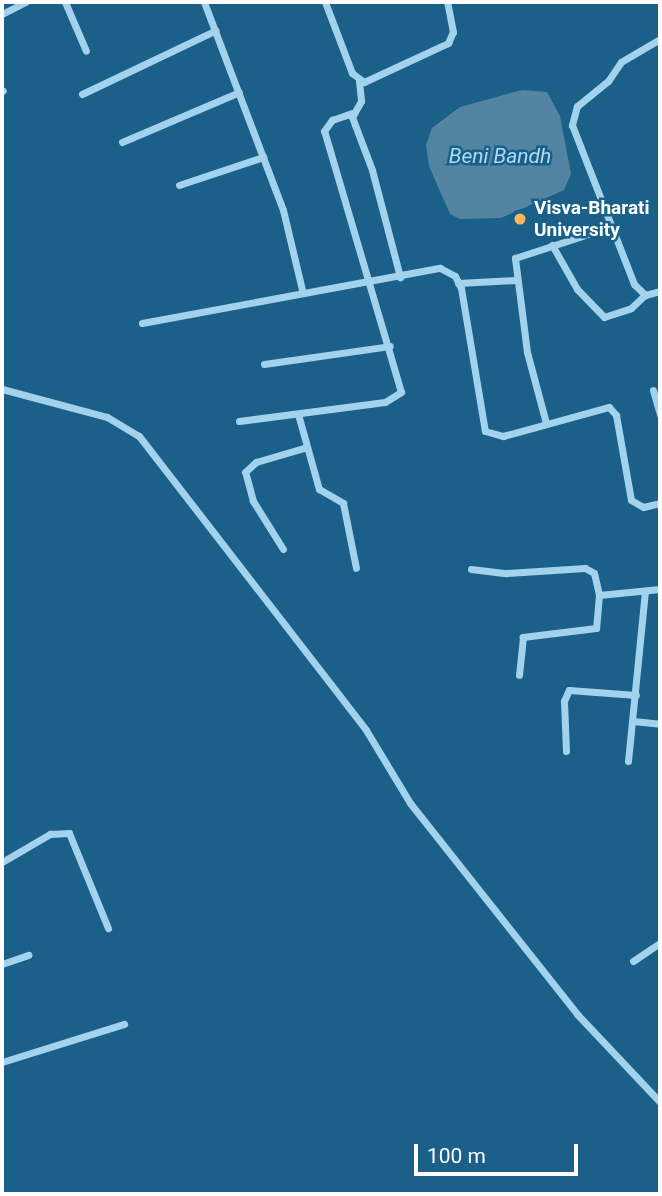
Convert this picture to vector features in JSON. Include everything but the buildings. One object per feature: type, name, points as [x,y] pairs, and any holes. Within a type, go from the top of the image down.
[{"type":"street","points":[[2,14],[26,2]]},
{"type":"street","points":[[65,2],[86,51]]},
{"type":"street","points":[[204,2],[283,210],[302,290]]},
{"type":"street","points":[[239,421],[397,398],[401,384],[324,131],[332,120],[352,113],[361,101],[359,82],[325,2]]},
{"type":"street","points":[[359,82],[369,81],[448,43],[453,32],[447,2]]},
{"type":"street","points":[[82,94],[216,30]]},
{"type":"street","points":[[645,295],[634,284],[572,125],[572,114],[621,62],[660,39]]},
{"type":"street","points":[[122,142],[239,92]]},
{"type":"street","points":[[352,113],[400,277]]},
{"type":"street","points":[[179,185],[263,157]]},
{"type":"street","points":[[546,424],[516,280],[516,257],[613,226]]},
{"type":"street","points":[[552,245],[577,289],[604,317],[631,308],[645,295],[660,290]]},
{"type":"street","points":[[142,323],[302,290],[370,284],[440,268],[458,283],[485,431],[503,436],[600,409],[615,410],[631,500],[643,507],[660,503]]},
{"type":"street","points":[[458,283],[516,280]]},
{"type":"street","points":[[264,364],[390,346]]},
{"type":"street","points":[[2,389],[107,417],[139,436],[366,730],[410,803],[577,1014],[660,1102]]},
{"type":"street","points":[[653,390],[660,415]]},
{"type":"street","points":[[298,414],[321,492],[344,503],[356,568]]},
{"type":"street","points":[[283,549],[253,501],[245,472],[256,462],[307,447]]},
{"type":"street","points":[[471,569],[506,573],[584,568],[594,573],[598,595],[598,624],[593,630],[523,637],[519,675]]},
{"type":"street","points":[[598,595],[660,589]]},
{"type":"street","points":[[628,761],[645,591]]},
{"type":"street","points":[[566,751],[564,701],[569,690],[636,695]]},
{"type":"street","points":[[633,721],[660,724]]},
{"type":"street","points":[[2,862],[50,834],[69,833],[108,928]]},
{"type":"street","points":[[633,961],[660,943]]},
{"type":"street","points":[[2,964],[28,955]]},
{"type":"street","points":[[2,1062],[124,1024]]},
{"type":"water","name":"Beni Bandh","points":[[522,90],[547,92],[560,116],[571,174],[564,190],[501,218],[460,219],[450,214],[429,166],[426,145],[432,128],[460,107]]},
{"type":"place","name":"Visva-Bharati University","points":[[520,219]]}]
